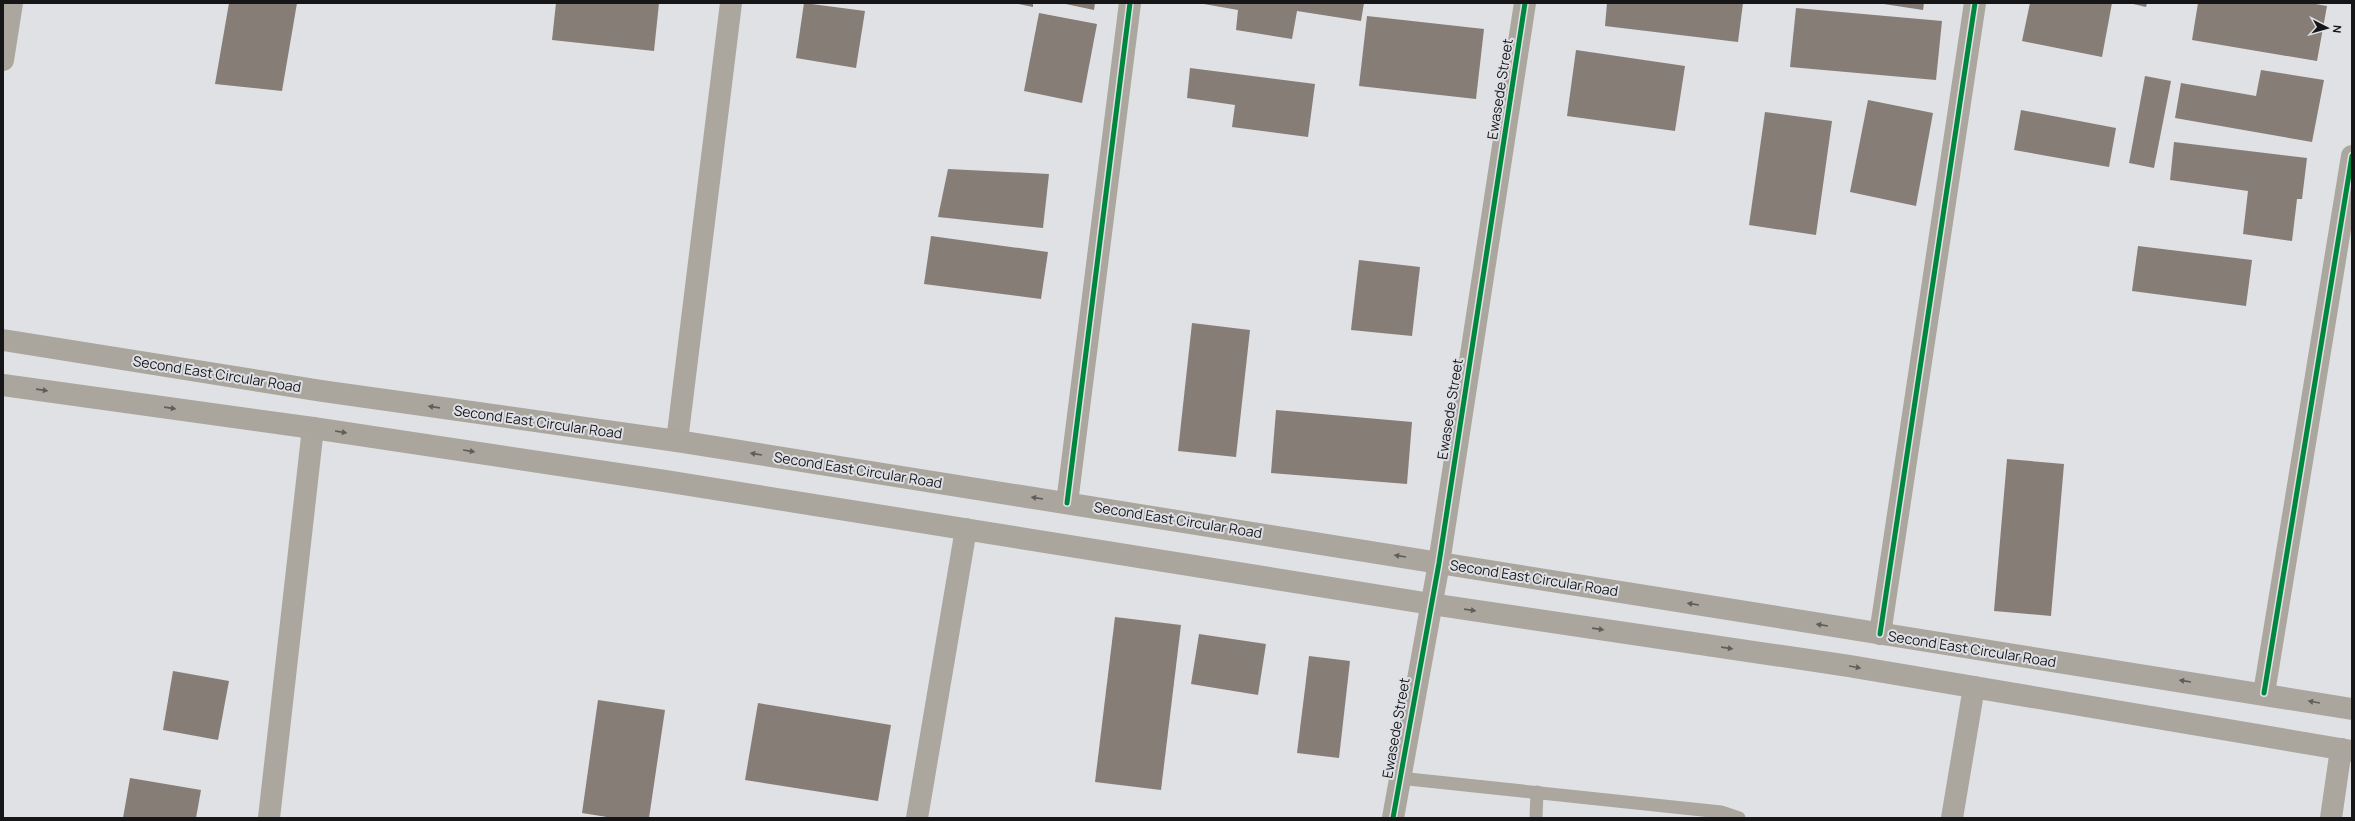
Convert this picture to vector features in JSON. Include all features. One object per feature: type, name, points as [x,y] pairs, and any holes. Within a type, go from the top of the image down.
[{"type":"main road","name":"Second East Circular Road","points":[[3,340],[322,391],[677,441],[1067,502],[1880,634],[2264,693],[2352,709]]},
{"type":"main road","points":[[3,385],[313,428],[966,529],[1431,604],[1849,666],[2346,750]]},
{"type":"street","points":[[3,60],[12,3]]},
{"type":"street","points":[[677,441],[731,3]]},
{"type":"street","points":[[1067,502],[1130,3]]},
{"type":"street","name":"Ewasede Street","points":[[1393,818],[1439,563],[1525,3]]},
{"type":"street","points":[[1880,634],[1975,3]]},
{"type":"street","points":[[2264,693],[2352,156]]},
{"type":"street","points":[[269,818],[313,428]]},
{"type":"street","points":[[917,818],[966,529]]},
{"type":"street","points":[[1952,818],[1974,687]]},
{"type":"street","points":[[2330,818],[2346,750]]},
{"type":"lane","points":[[1399,778],[1720,812],[1739,818]]},
{"type":"lane","points":[[1536,818],[1537,792]]},
{"type":"building","points":[[229,3],[297,3],[282,91],[215,84]]},
{"type":"building","points":[[556,3],[659,3],[654,51],[552,40]]},
{"type":"building","points":[[804,3],[865,11],[856,68],[796,58]]},
{"type":"building","points":[[1014,3],[1033,3],[1033,7]]},
{"type":"building","points":[[1061,3],[1095,3],[1094,10]]},
{"type":"building","points":[[1198,3],[1364,3],[1361,21],[1297,11],[1292,39],[1236,30],[1238,10]]},
{"type":"building","points":[[1607,3],[1743,3],[1738,42],[1605,26]]},
{"type":"building","points":[[1877,3],[1924,3],[1923,10]]},
{"type":"building","points":[[2030,3],[2112,3],[2102,57],[2022,41]]},
{"type":"building","points":[[2129,3],[2147,3],[2146,7]]},
{"type":"building","points":[[2198,3],[2310,3],[2327,6],[2317,61],[2192,40]]},
{"type":"building","points":[[1796,8],[1942,21],[1936,80],[1790,67]]},
{"type":"building","points":[[1039,13],[1097,24],[1082,103],[1024,91]]},
{"type":"building","points":[[1367,16],[1484,29],[1476,99],[1359,86]]},
{"type":"building","points":[[1576,50],[1685,66],[1675,131],[1567,116]]},
{"type":"building","points":[[1190,68],[1315,84],[1308,137],[1232,127],[1235,105],[1187,98]]},
{"type":"building","points":[[2261,70],[2324,80],[2312,142],[2175,118],[2181,83],[2256,96]]},
{"type":"building","points":[[2145,76],[2171,81],[2154,168],[2129,163]]},
{"type":"building","points":[[1868,100],[1933,113],[1916,206],[1850,192]]},
{"type":"building","points":[[2021,110],[2116,128],[2109,167],[2014,150]]},
{"type":"building","points":[[1765,112],[1832,121],[1816,235],[1749,225]]},
{"type":"building","points":[[2174,142],[2307,158],[2302,199],[2297,199],[2292,241],[2243,234],[2248,191],[2170,180]]},
{"type":"building","points":[[948,169],[1049,174],[1043,228],[938,217]]},
{"type":"building","points":[[931,236],[1048,252],[1041,299],[924,284]]},
{"type":"building","points":[[2138,246],[2252,260],[2246,306],[2132,291]]},
{"type":"building","points":[[1359,260],[1420,267],[1412,336],[1351,330]]},
{"type":"building","points":[[1192,323],[1250,330],[1236,457],[1178,451]]},
{"type":"building","points":[[1276,410],[1412,422],[1407,484],[1271,473]]},
{"type":"building","points":[[2007,459],[2064,464],[2051,616],[1994,611]]},
{"type":"building","points":[[1115,617],[1181,625],[1161,790],[1095,782]]},
{"type":"building","points":[[1199,634],[1266,644],[1258,695],[1191,684]]},
{"type":"building","points":[[1309,656],[1350,661],[1339,758],[1297,753]]},
{"type":"building","points":[[173,671],[229,681],[218,740],[163,730]]},
{"type":"building","points":[[598,700],[665,710],[649,818],[613,818],[582,813]]},
{"type":"building","points":[[758,703],[891,725],[878,801],[745,780]]},
{"type":"building","points":[[130,778],[201,790],[196,818],[123,818]]},
{"type":"cycle path","points":[[1067,503],[1130,3]]},
{"type":"cycle path","points":[[1393,818],[1439,563],[1525,3]]},
{"type":"cycle path","points":[[1880,634],[1975,3]]},
{"type":"cycle path","points":[[2264,693],[2352,156]]}]
